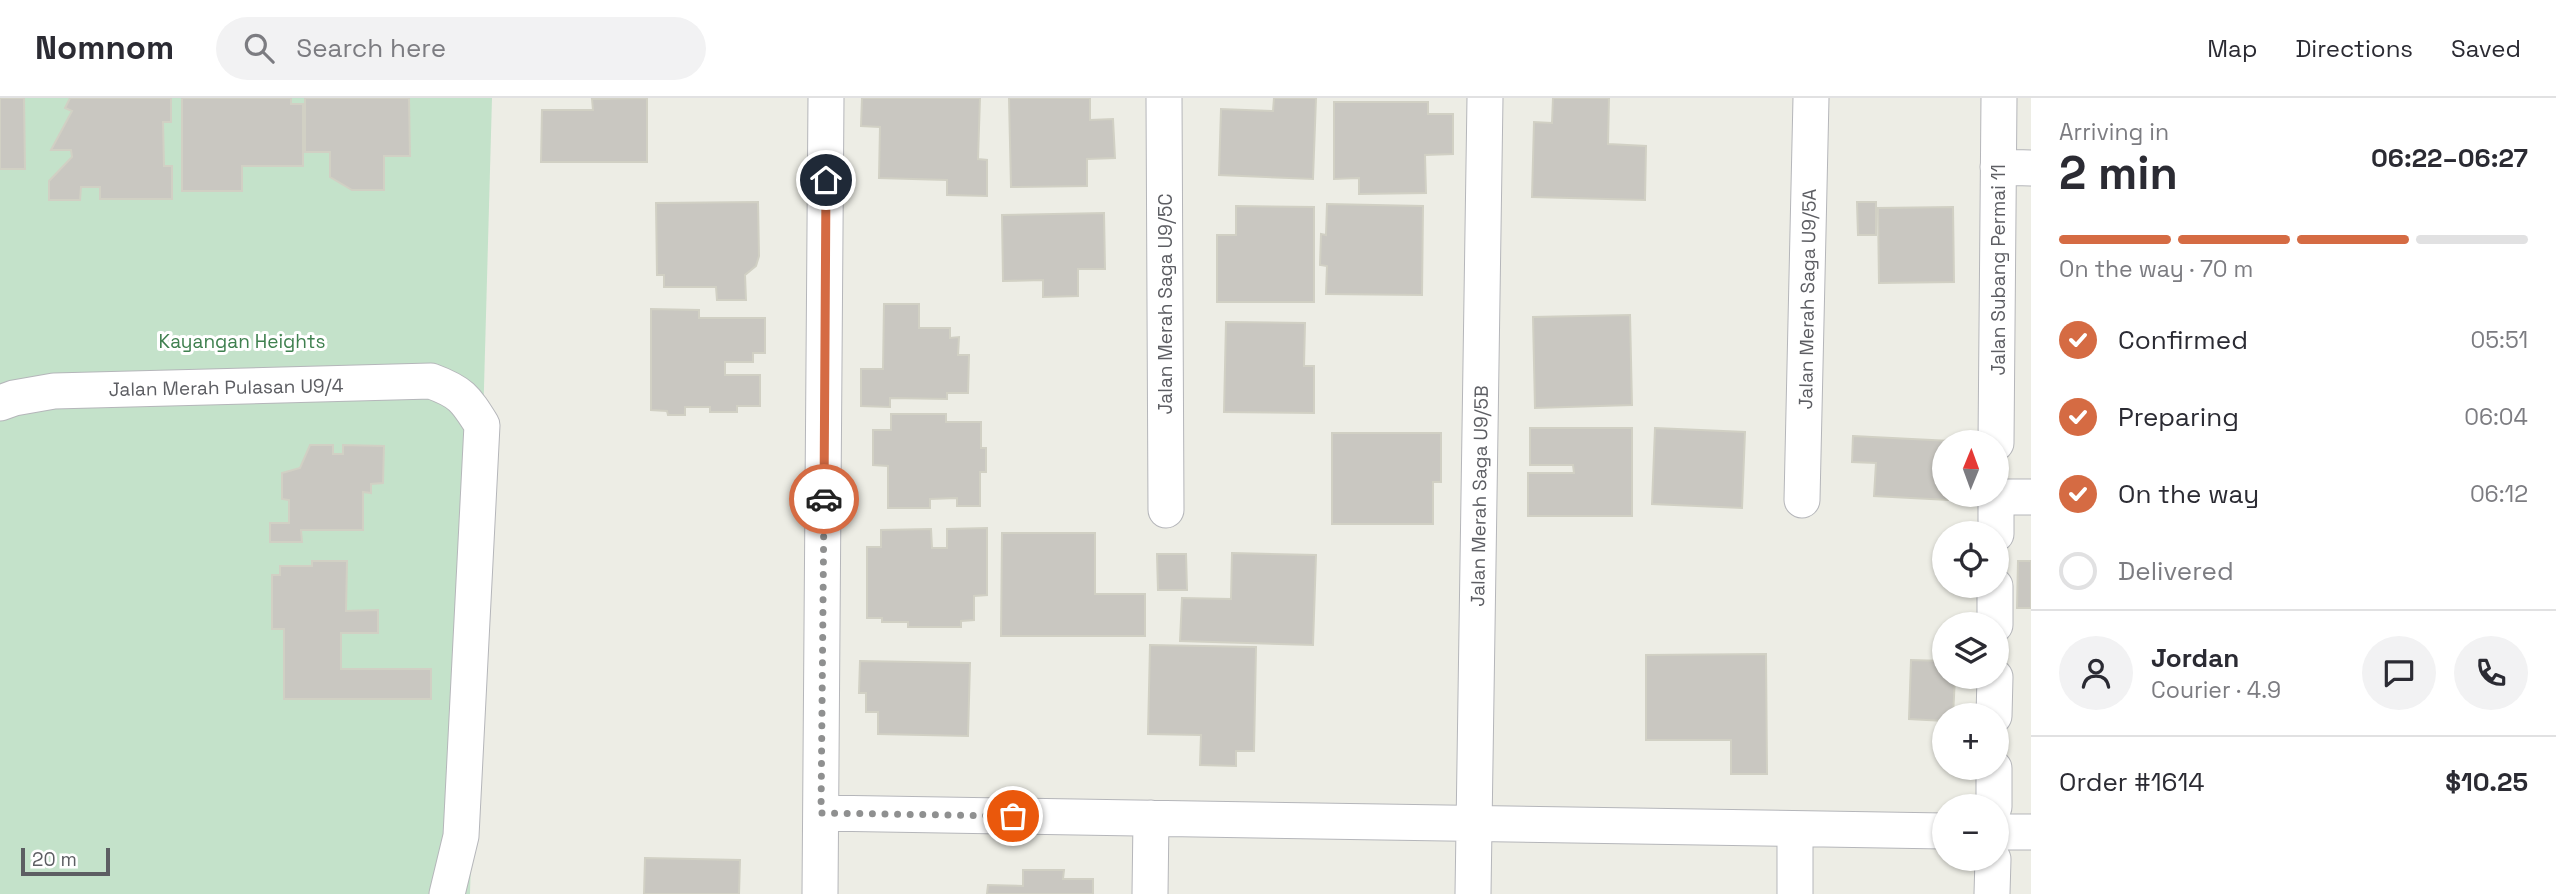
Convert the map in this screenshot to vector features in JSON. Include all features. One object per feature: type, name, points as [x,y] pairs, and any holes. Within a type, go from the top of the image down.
[{"type":"street","points":[[820,894],[826,98]]},
{"type":"street","name":"Jalan Merah Saga U9/5C","points":[[1164,98],[1166,510]]},
{"type":"street","name":"Jalan Merah Saga U9/5B","points":[[1473,894],[1485,98]]},
{"type":"street","name":"Jalan Merah Saga U9/5A","points":[[1802,500],[1811,98]]},
{"type":"street","name":"Jalan Subang Permai 11","points":[[1997,430],[2015,167],[1999,98]]},
{"type":"street","name":"Jalan Merah Pulasan U9/4","points":[[0,403],[14,398],[68,391],[431,381],[453,389],[468,402],[482,425],[461,836],[447,894]]},
{"type":"street","points":[[2009,496],[2031,497]]},
{"type":"street","points":[[821,813],[1932,831]]},
{"type":"street","points":[[1150,894],[1151,818]]},
{"type":"street","points":[[1795,829],[1795,894]]},
{"type":"street","points":[[2009,832],[2031,832]]},
{"type":"street","points":[[1992,894],[1993,871]]},
{"type":"green space","name":"Kayangan Heights","points":[[0,98],[492,98],[470,894],[0,894]]},
{"type":"building","points":[[0,98],[24,98],[25,169],[0,169]]},
{"type":"building","points":[[70,98],[171,98],[171,122],[163,122],[164,166],[172,166],[172,199],[100,199],[100,187],[81,187],[80,200],[49,200],[49,181],[72,157],[71,150],[51,150],[72,111],[65,108]]},
{"type":"building","points":[[182,98],[291,98],[291,104],[303,104],[303,166],[242,166],[242,191],[182,191]]},
{"type":"building","points":[[305,98],[409,98],[410,156],[384,156],[384,190],[352,190],[330,177],[330,152],[305,152]]},
{"type":"building","points":[[647,98],[647,162],[541,162],[542,110],[593,110],[592,99]]},
{"type":"building","points":[[862,98],[980,98],[978,159],[987,160],[987,196],[947,195],[947,180],[879,178],[880,127],[861,126]]},
{"type":"building","points":[[1009,98],[1090,98],[1090,120],[1113,119],[1115,158],[1087,159],[1087,186],[1011,187]]},
{"type":"building","points":[[1274,98],[1316,98],[1313,179],[1219,175],[1221,109],[1273,111]]},
{"type":"building","points":[[1553,98],[1609,98],[1608,144],[1646,146],[1645,200],[1532,197],[1534,122],[1552,123]]},
{"type":"building","points":[[1334,102],[1428,102],[1428,114],[1453,114],[1453,154],[1425,155],[1426,193],[1359,194],[1359,178],[1334,179]]},
{"type":"building","points":[[758,202],[759,256],[756,266],[745,275],[746,300],[717,300],[716,287],[664,287],[664,275],[657,275],[656,203]]},
{"type":"building","points":[[1857,202],[1876,202],[1876,235],[1858,235]]},
{"type":"building","points":[[1327,204],[1423,206],[1422,295],[1326,294],[1327,266],[1320,265],[1321,234],[1326,235]]},
{"type":"building","points":[[1236,206],[1314,207],[1314,302],[1217,302],[1217,235],[1236,235]]},
{"type":"building","points":[[1953,207],[1954,282],[1879,283],[1878,208]]},
{"type":"building","points":[[1104,213],[1105,269],[1078,269],[1078,296],[1043,297],[1043,280],[1003,281],[1002,215]]},
{"type":"building","points":[[884,304],[919,304],[919,328],[950,328],[950,338],[959,337],[958,355],[969,355],[968,393],[947,393],[947,399],[890,398],[890,407],[861,406],[861,369],[883,369]]},
{"type":"building","points":[[651,309],[699,310],[699,318],[765,318],[765,353],[753,353],[753,362],[725,362],[725,375],[760,375],[760,406],[737,406],[737,412],[710,412],[710,407],[685,407],[685,415],[668,415],[667,411],[651,410]]},
{"type":"building","points":[[1630,315],[1632,405],[1535,408],[1533,317]]},
{"type":"building","points":[[1226,322],[1305,323],[1304,366],[1314,366],[1314,413],[1224,412]]},
{"type":"building","points":[[891,414],[946,414],[946,422],[981,422],[981,448],[986,448],[986,472],[980,472],[980,506],[957,506],[957,498],[930,499],[930,508],[888,508],[888,466],[873,465],[873,430],[891,430]]},
{"type":"building","points":[[1530,428],[1632,428],[1632,516],[1528,516],[1528,473],[1574,473],[1573,465],[1530,465]]},
{"type":"building","points":[[1655,428],[1745,432],[1742,508],[1652,504]]},
{"type":"building","points":[[1332,433],[1441,433],[1441,482],[1433,482],[1433,524],[1332,524]]},
{"type":"building","points":[[1853,436],[1932,440],[1932,499],[1874,496],[1876,463],[1852,462]]},
{"type":"building","points":[[310,445],[333,445],[333,454],[343,454],[343,445],[384,446],[383,483],[371,484],[371,493],[363,492],[363,530],[301,530],[302,542],[270,542],[270,523],[289,523],[289,500],[282,499],[282,473],[300,468]]},
{"type":"building","points":[[987,528],[987,595],[974,596],[974,620],[961,621],[961,627],[908,627],[908,622],[882,622],[882,618],[867,618],[867,547],[881,547],[881,530],[931,529],[932,548],[947,548],[947,529]]},
{"type":"building","points":[[1002,533],[1095,533],[1095,594],[1145,594],[1145,636],[1001,636]]},
{"type":"building","points":[[1232,553],[1316,555],[1313,645],[1180,641],[1182,598],[1231,599]]},
{"type":"building","points":[[1157,554],[1186,554],[1187,590],[1158,590]]},
{"type":"building","points":[[312,561],[347,561],[346,611],[378,610],[378,633],[341,633],[341,669],[431,669],[431,699],[284,699],[284,629],[272,629],[272,575],[280,575],[280,566],[312,566]]},
{"type":"building","points":[[2018,561],[2031,561],[2031,608],[2017,608]]},
{"type":"building","points":[[1150,645],[1256,647],[1254,751],[1236,751],[1236,766],[1200,765],[1201,735],[1148,734]]},
{"type":"building","points":[[1766,654],[1767,774],[1731,774],[1731,740],[1646,740],[1646,655]]},
{"type":"building","points":[[1911,660],[1932,661],[1932,689],[1954,689],[1954,703],[1932,703],[1932,720],[1909,719]]},
{"type":"building","points":[[860,661],[970,663],[968,736],[878,734],[878,712],[866,712],[866,693],[859,693]]},
{"type":"building","points":[[645,858],[740,860],[739,894],[644,894]]},
{"type":"building","points":[[1023,870],[1064,870],[1063,879],[1093,879],[1093,894],[987,894],[988,885],[1023,886]]},
{"type":"way so far","points":[[824,499],[821,813],[1013,816]]},
{"type":"route","points":[[824,499],[826,180]]}]
